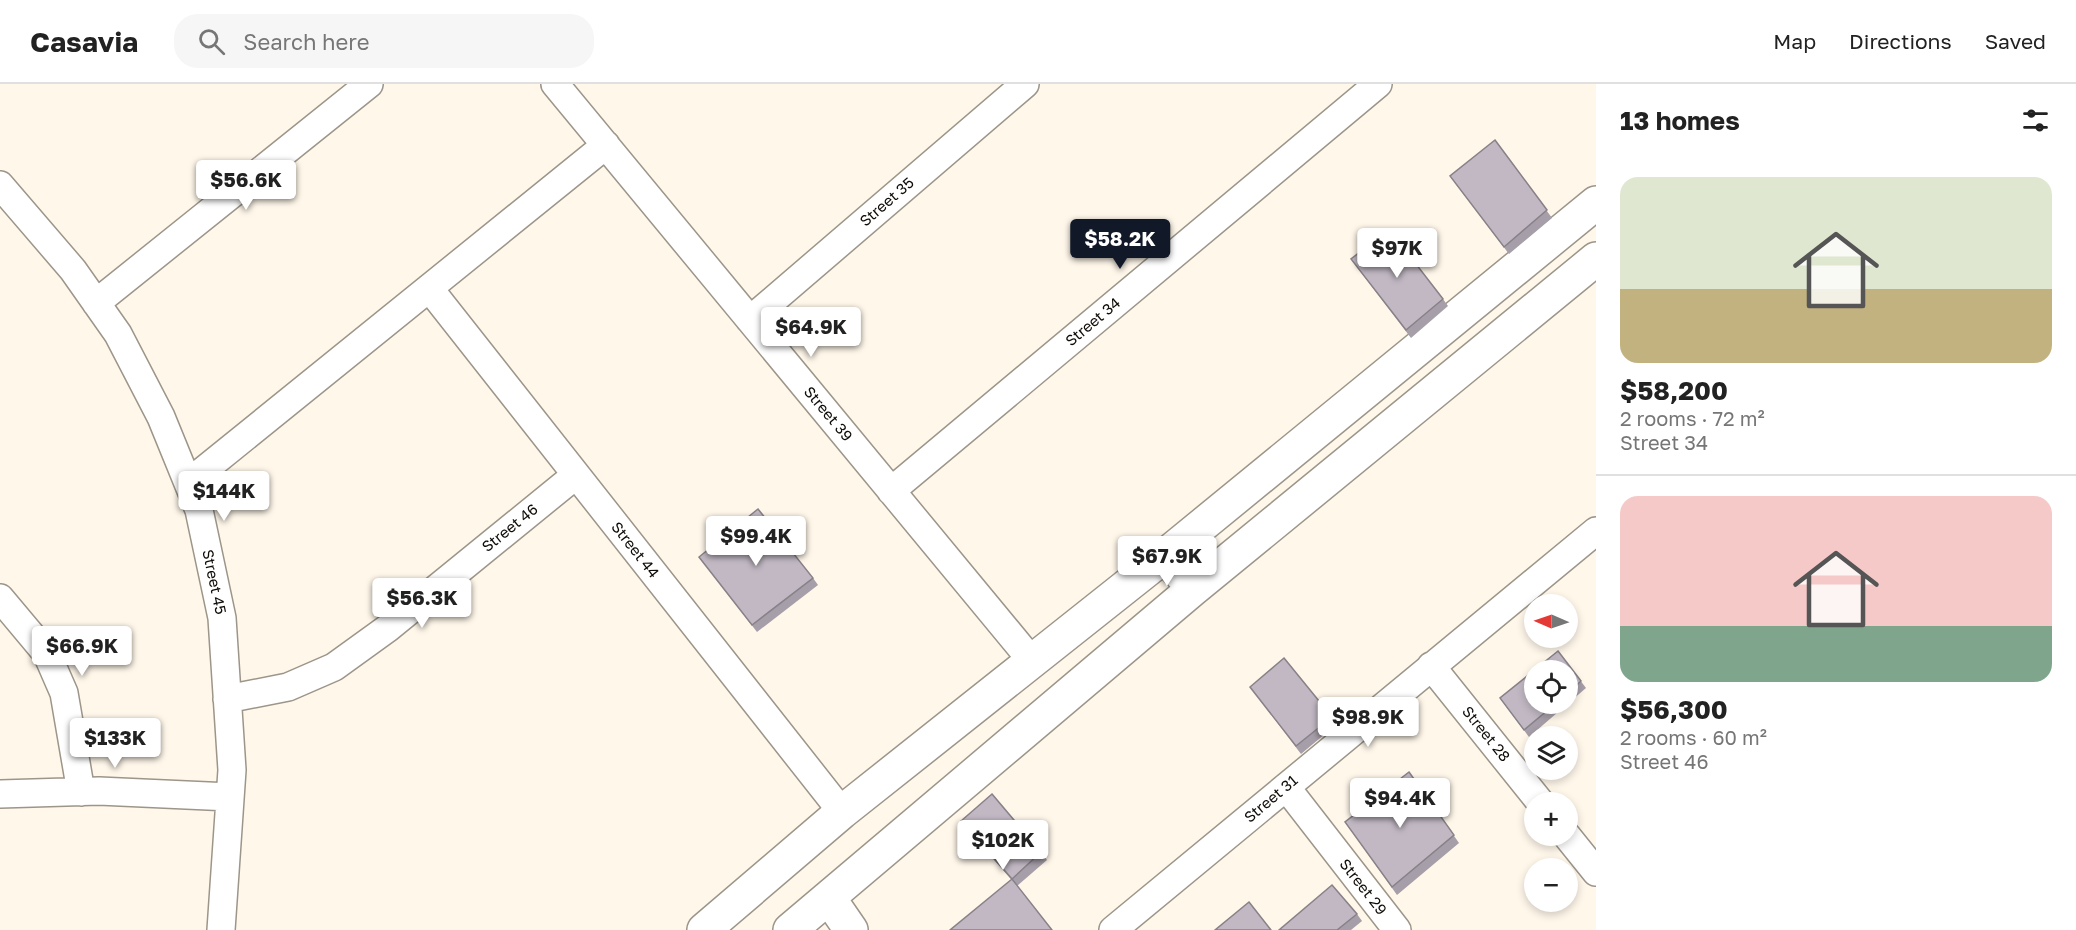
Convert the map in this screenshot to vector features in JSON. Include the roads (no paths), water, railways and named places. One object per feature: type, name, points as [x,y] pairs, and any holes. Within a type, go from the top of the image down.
[{"type":"street","points":[[96,303],[369,84]]},
{"type":"street","name":"Street 39","points":[[555,84],[1032,661]]},
{"type":"street","name":"Street 35","points":[[750,320],[1025,84]]},
{"type":"street","name":"Street 34","points":[[891,491],[1378,84]]},
{"type":"street","points":[[188,483],[606,145]]},
{"type":"street","name":"Street 45","points":[[0,185],[73,270],[118,334],[160,417],[199,510],[222,618],[232,770],[221,930]]},
{"type":"street","points":[[704,930],[842,812],[1162,558],[1596,203]]},
{"type":"street","points":[[790,930],[1192,590],[1596,259]]},
{"type":"street","name":"Street 44","points":[[429,288],[842,812]]},
{"type":"street","name":"Street 46","points":[[227,699],[288,687],[334,667],[388,628],[576,475]]},
{"type":"street","name":"Street 31","points":[[1119,928],[1431,666],[1594,536]]},
{"type":"street","points":[[1162,558],[1192,590]]},
{"type":"street","points":[[0,598],[47,654],[64,693],[81,792]]},
{"type":"street","name":"Street 28","points":[[1431,666],[1532,792]]},
{"type":"street","name":"Street 29","points":[[1286,787],[1397,930]]},
{"type":"street","points":[[0,794],[81,792],[230,797]]},
{"type":"street","points":[[1575,846],[1596,872]]},
{"type":"street","points":[[829,898],[851,930]]}]
